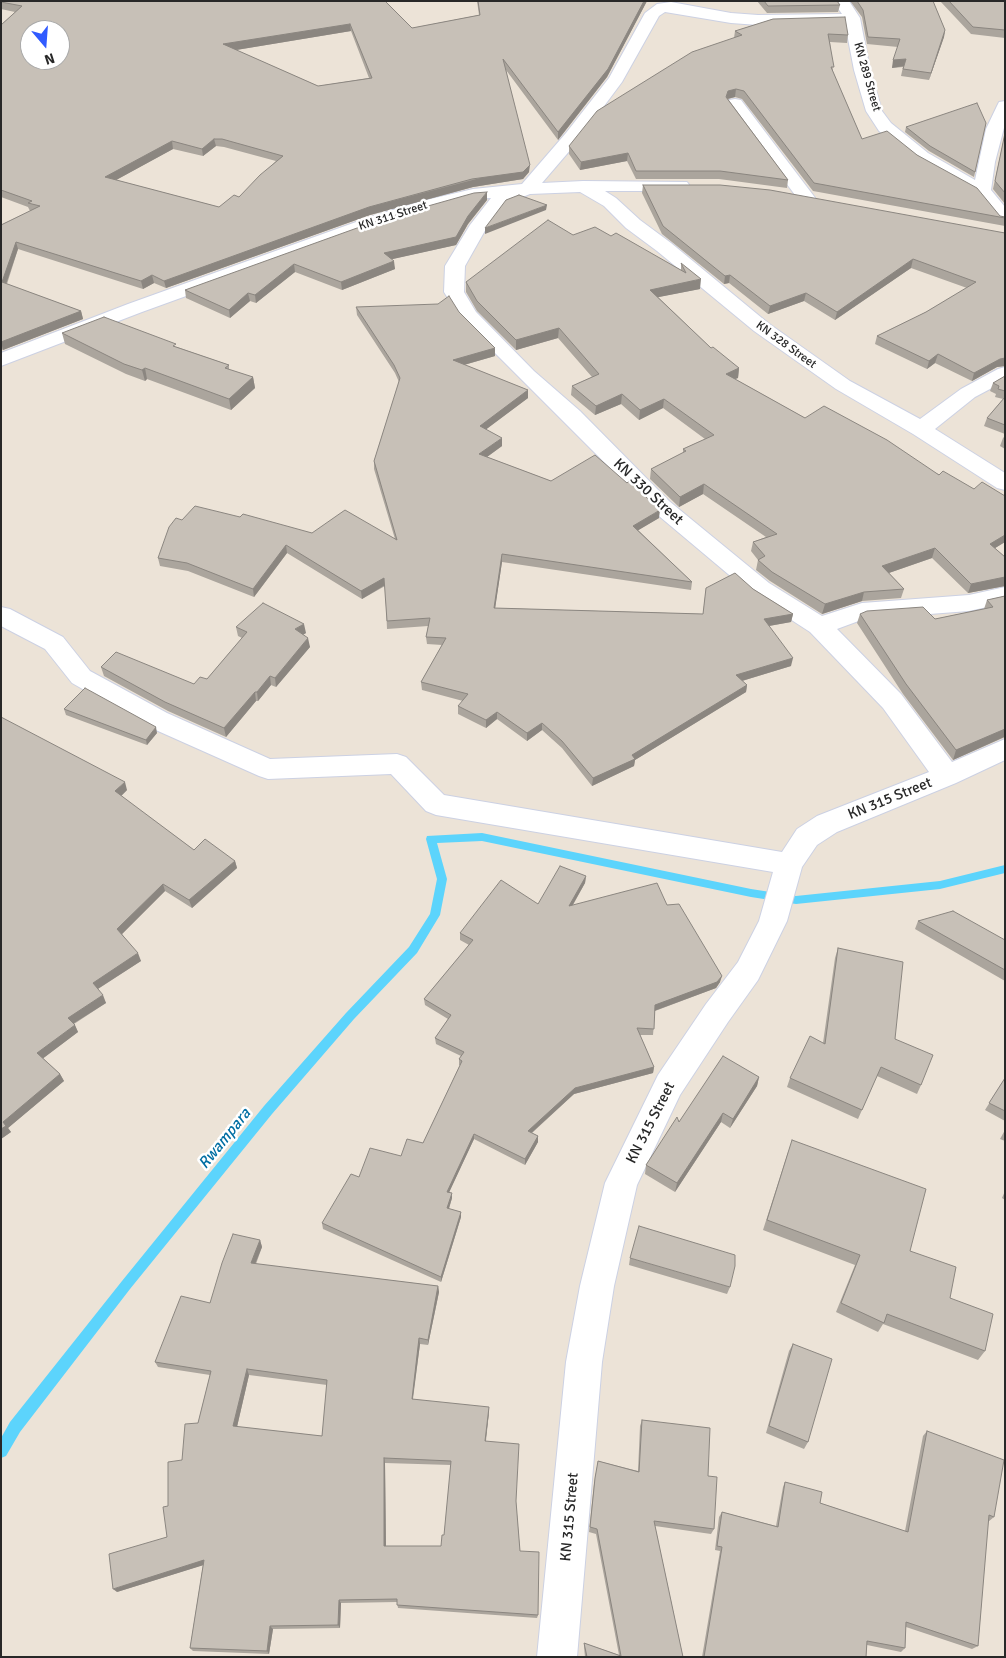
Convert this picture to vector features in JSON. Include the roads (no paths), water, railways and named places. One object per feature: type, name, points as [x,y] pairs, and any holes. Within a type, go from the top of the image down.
[{"type":"street","name":"KN 289 Street","points":[[842,1],[852,18],[862,70],[874,111],[885,127],[922,157],[982,191]]},
{"type":"street","points":[[527,189],[572,137],[616,79],[654,13],[662,8],[672,7],[731,18],[758,20],[852,18]]},
{"type":"street","points":[[735,104],[807,198]]},
{"type":"street","points":[[1002,228],[982,191],[986,162],[994,129],[1005,106]]},
{"type":"street","name":"KN 311 Street","points":[[1,360],[135,308],[376,221],[473,194],[583,186],[700,186]]},
{"type":"street","name":"KN 328 Street","points":[[583,186],[610,202],[633,224],[664,247],[761,327],[813,364],[843,385],[921,429],[1005,483]]},
{"type":"street","name":"KN 330 Street","points":[[527,189],[499,200],[479,225],[455,266],[454,292],[468,315],[661,506],[761,589],[819,626],[892,701],[947,776]]},
{"type":"street","points":[[779,193],[825,202]]},
{"type":"street","points":[[921,429],[968,393],[1005,374]]},
{"type":"street","points":[[819,626],[862,611],[969,603],[1005,595]]},
{"type":"street","points":[[1,615],[54,643],[81,677],[158,720],[268,769],[397,764],[436,804],[789,864]]},
{"type":"street","name":"KN 315 Street","points":[[557,1657],[584,1362],[597,1286],[621,1183],[669,1085],[717,1013],[748,971],[773,921],[789,864],[807,837],[827,824],[947,776],[1005,749]]},
{"type":"waterway","name":"Rwampara","points":[[1,1451],[15,1427],[126,1285],[268,1110],[350,1016],[413,950],[435,915],[442,879],[431,839],[482,837],[751,893],[796,900],[940,885],[1005,869]]}]
